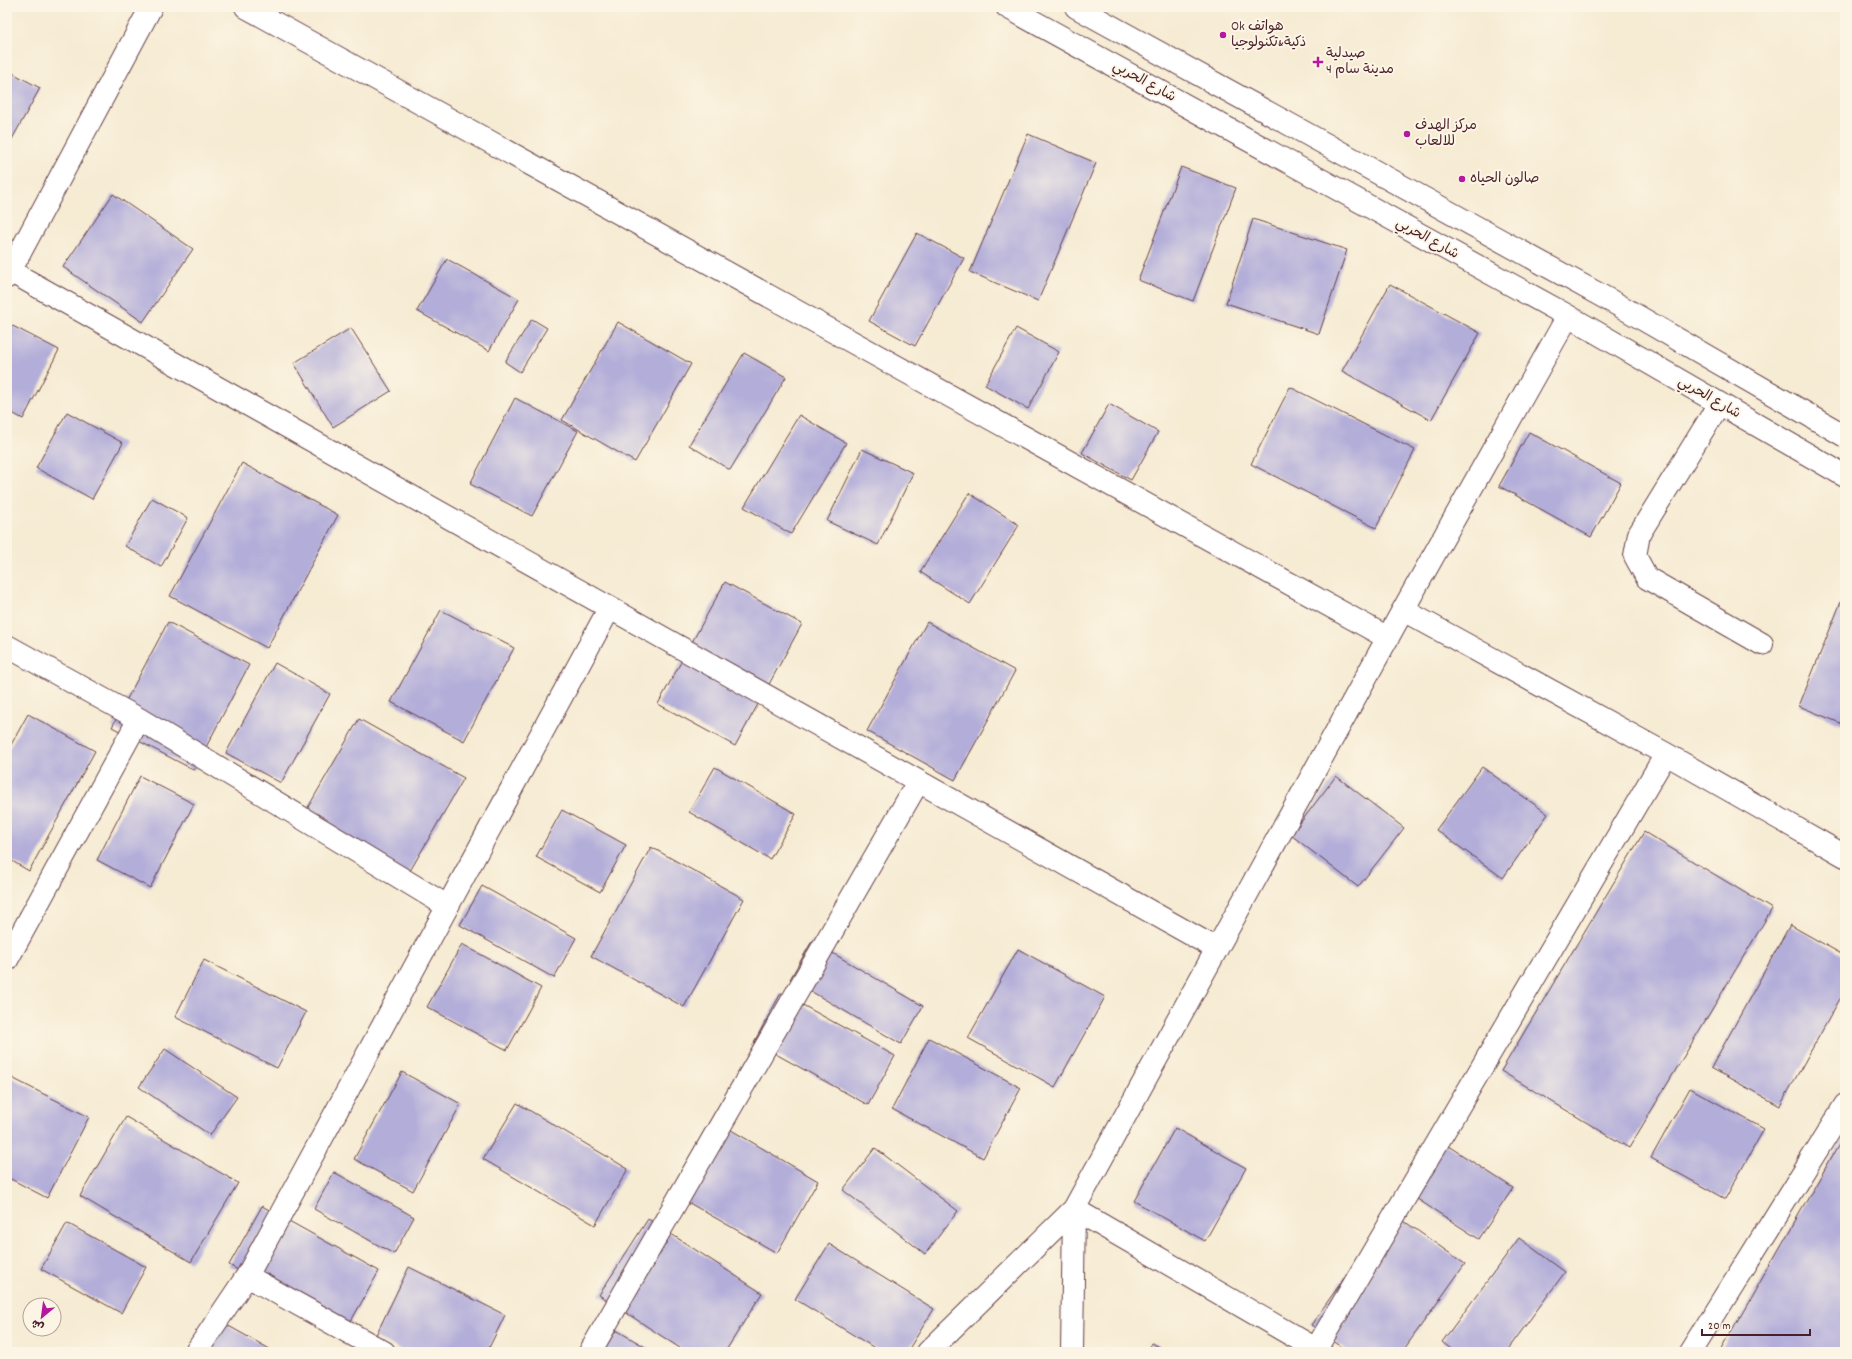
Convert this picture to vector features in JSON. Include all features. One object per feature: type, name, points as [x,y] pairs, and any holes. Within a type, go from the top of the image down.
[{"type":"street","points":[[151,7],[9,274],[1217,949]]},
{"type":"street","points":[[246,7],[1388,638]]},
{"type":"street","name":"شارع الحربي","points":[[1007,7],[1568,316],[1845,476]]},
{"type":"street","points":[[1076,7],[1620,306],[1845,436]]},
{"type":"street","points":[[928,1352],[1074,1209],[1403,610],[1568,316]]},
{"type":"street","points":[[1719,404],[1639,534],[1635,556],[1647,578],[1762,644]]},
{"type":"street","points":[[196,1352],[247,1276],[609,609]]},
{"type":"street","points":[[1403,610],[1666,754],[1845,856]]},
{"type":"street","points":[[7,646],[139,719],[447,906]]},
{"type":"street","points":[[7,960],[139,719]]},
{"type":"street","points":[[1074,1209],[1318,1351],[1666,754]]},
{"type":"street","points":[[590,1352],[918,782]]},
{"type":"street","points":[[1690,1352],[1845,1105]]},
{"type":"street","points":[[1072,1352],[1074,1209]]},
{"type":"street","points":[[247,1276],[384,1352]]},
{"type":"building","points":[[7,70],[40,88],[11,141],[7,139]]},
{"type":"building","points":[[1028,134],[1096,163],[1038,301],[970,272]]},
{"type":"building","points":[[1181,167],[1236,188],[1193,301],[1138,280]]},
{"type":"building","points":[[113,194],[193,249],[143,322],[63,267]]},
{"type":"building","points":[[1253,219],[1347,250],[1319,334],[1226,303]]},
{"type":"building","points":[[917,233],[964,258],[915,346],[869,321]]},
{"type":"building","points":[[447,259],[519,299],[489,351],[417,311]]},
{"type":"building","points":[[1390,284],[1480,333],[1431,420],[1342,371]]},
{"type":"building","points":[[532,319],[547,328],[520,372],[505,362]]},
{"type":"building","points":[[618,322],[691,364],[635,462],[562,420]]},
{"type":"building","points":[[7,323],[59,350],[23,419],[7,410]]},
{"type":"building","points":[[351,328],[391,391],[333,427],[294,363]]},
{"type":"building","points":[[1016,328],[1059,352],[1028,409],[985,385]]},
{"type":"building","points":[[744,353],[786,377],[730,470],[689,445]]},
{"type":"building","points":[[1290,387],[1415,450],[1376,528],[1251,464]]},
{"type":"building","points":[[515,398],[578,431],[532,516],[470,484]]},
{"type":"building","points":[[1109,404],[1158,432],[1131,480],[1082,453]]},
{"type":"building","points":[[67,412],[123,443],[92,499],[36,468]]},
{"type":"building","points":[[799,415],[846,443],[791,534],[744,507]]},
{"type":"building","points":[[1529,432],[1621,483],[1591,537],[1499,486]]},
{"type":"building","points":[[862,449],[913,473],[878,545],[827,521]]},
{"type":"building","points":[[242,463],[338,515],[267,648],[170,596]]},
{"type":"building","points":[[969,493],[1019,525],[970,604],[920,572]]},
{"type":"building","points":[[152,498],[188,518],[161,567],[125,546]]},
{"type":"building","points":[[725,582],[802,624],[735,746],[658,704]]},
{"type":"building","points":[[1845,592],[1845,725],[1799,706]]},
{"type":"building","points":[[441,610],[514,648],[464,741],[391,702]]},
{"type":"building","points":[[168,622],[249,665],[194,770],[112,727]]},
{"type":"building","points":[[927,622],[1015,671],[955,780],[867,731]]},
{"type":"building","points":[[275,663],[330,694],[281,783],[226,753]]},
{"type":"building","points":[[28,714],[95,751],[29,871],[7,858],[7,752]]},
{"type":"building","points":[[359,719],[464,778],[403,883],[299,823]]},
{"type":"building","points":[[715,767],[796,814],[770,859],[689,812]]},
{"type":"building","points":[[1482,767],[1548,814],[1503,878],[1436,830]]},
{"type":"building","points":[[140,776],[194,804],[150,888],[97,860]]},
{"type":"building","points":[[1336,776],[1404,828],[1358,887],[1291,835]]},
{"type":"building","points":[[562,810],[626,845],[600,892],[536,857]]},
{"type":"building","points":[[1644,832],[1772,909],[1629,1148],[1501,1071]]},
{"type":"building","points":[[651,847],[744,899],[684,1007],[591,956]]},
{"type":"building","points":[[482,886],[576,938],[554,978],[460,925]]},
{"type":"building","points":[[1790,925],[1845,956],[1845,990],[1780,1106],[1711,1068]]},
{"type":"building","points":[[812,941],[923,1006],[901,1044],[790,979]]},
{"type":"building","points":[[462,944],[541,988],[507,1050],[427,1007]]},
{"type":"building","points":[[1018,949],[1105,997],[1055,1087],[968,1038]]},
{"type":"building","points":[[204,960],[306,1012],[277,1068],[175,1017]]},
{"type":"building","points":[[781,993],[895,1056],[868,1105],[754,1042]]},
{"type":"building","points":[[929,1038],[1021,1088],[983,1158],[892,1109]]},
{"type":"building","points":[[165,1049],[237,1097],[210,1135],[139,1087]]},
{"type":"building","points":[[402,1072],[461,1104],[413,1191],[354,1159]]},
{"type":"building","points":[[10,1077],[89,1117],[47,1198],[7,1177],[7,1083]]},
{"type":"building","points":[[1690,1088],[1764,1129],[1725,1199],[1651,1158]]},
{"type":"building","points":[[517,1103],[628,1169],[595,1225],[483,1159]]},
{"type":"building","points":[[126,1117],[238,1183],[191,1262],[80,1196]]},
{"type":"building","points":[[726,1127],[818,1181],[777,1253],[684,1200]]},
{"type":"building","points":[[1175,1128],[1246,1168],[1205,1241],[1134,1201]]},
{"type":"building","points":[[1845,1134],[1845,1352],[1720,1352]]},
{"type":"building","points":[[1442,1142],[1513,1188],[1479,1239],[1408,1193]]},
{"type":"building","points":[[875,1148],[958,1211],[925,1254],[843,1190]]},
{"type":"building","points":[[334,1172],[414,1217],[394,1254],[314,1209]]},
{"type":"building","points":[[262,1206],[379,1271],[346,1330],[229,1265]]},
{"type":"building","points":[[1391,1212],[1465,1264],[1402,1352],[1349,1352],[1311,1325]]},
{"type":"building","points":[[648,1219],[762,1293],[725,1352],[686,1352],[599,1295]]},
{"type":"building","points":[[67,1223],[146,1267],[121,1313],[41,1269]]},
{"type":"building","points":[[1519,1238],[1565,1272],[1506,1352],[1455,1352],[1442,1342]]},
{"type":"building","points":[[829,1244],[934,1309],[907,1352],[881,1352],[795,1299]]},
{"type":"building","points":[[409,1267],[505,1315],[487,1352],[405,1352],[375,1337]]},
{"type":"building","points":[[218,1320],[275,1352],[201,1352]]},
{"type":"building","points":[[616,1330],[654,1352],[603,1352]]},
{"type":"building","points":[[1152,1343],[1169,1352],[1147,1352]]},
{"type":"place","name":"Ok هواتف ذكية&تكنولوجيا","points":[[1223,35]]},
{"type":"place","name":"صيدلية مدينة سام 4","points":[[1318,62]]},
{"type":"place","name":"مركز الهدف للالعاب","points":[[1407,134]]},
{"type":"place","name":"صالون الحياه","points":[[1462,179]]}]
